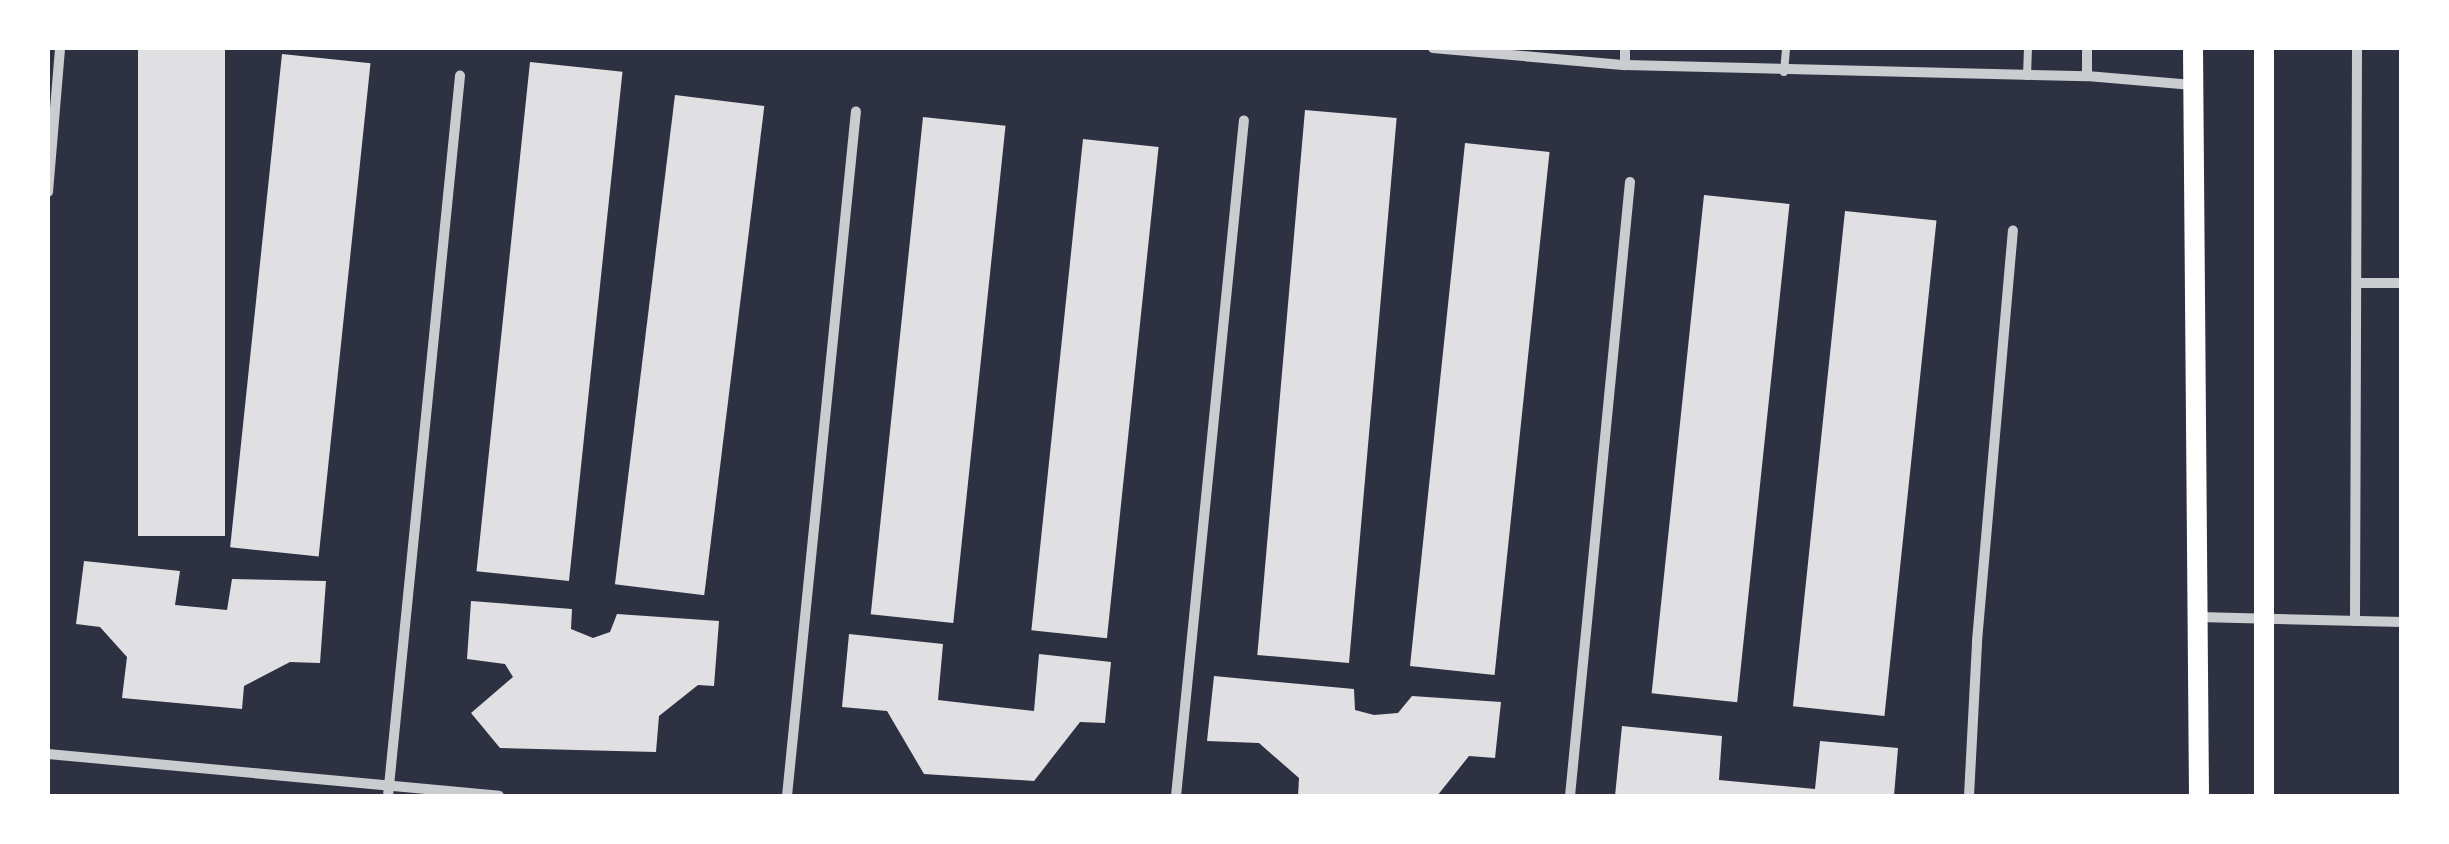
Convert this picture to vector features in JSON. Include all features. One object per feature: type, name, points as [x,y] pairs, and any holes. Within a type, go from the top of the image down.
[{"type":"main road","points":[[2193,48],[2198,796]]},
{"type":"main road","points":[[2264,48],[2264,796]]},
{"type":"street","points":[[1432,48],[1625,65],[1784,72],[2087,76],[2194,84]]},
{"type":"street","points":[[1625,48],[1625,65]]},
{"type":"street","points":[[2086,48],[2087,76]]},
{"type":"street","points":[[2355,621],[2357,48]]},
{"type":"street","points":[[48,192],[60,50]]},
{"type":"street","points":[[388,791],[460,76]]},
{"type":"street","points":[[788,796],[856,111]]},
{"type":"street","points":[[1176,796],[1244,120]]},
{"type":"street","points":[[1570,796],[1630,182]]},
{"type":"street","points":[[1969,796],[1977,641],[2013,231]]},
{"type":"street","points":[[2357,284],[2402,284]]},
{"type":"street","points":[[2198,617],[2402,622]]},
{"type":"street","points":[[48,754],[388,791],[499,796]]},
{"type":"lane","points":[[1784,72],[1786,48]]},
{"type":"lane","points":[[2027,76],[2028,48]]},
{"type":"building","points":[[138,48],[225,48],[225,536],[138,536]]},
{"type":"building","points":[[282,54],[371,63],[319,557],[230,547]]},
{"type":"building","points":[[530,62],[622,72],[569,581],[476,571]]},
{"type":"building","points":[[675,95],[764,106],[704,595],[615,584]]},
{"type":"building","points":[[1305,110],[1397,118],[1349,663],[1257,655]]},
{"type":"building","points":[[923,117],[1006,126],[953,623],[871,614]]},
{"type":"building","points":[[1083,139],[1159,147],[1107,638],[1031,630]]},
{"type":"building","points":[[1465,143],[1550,152],[1495,675],[1410,666]]},
{"type":"building","points":[[1704,195],[1790,204],[1737,702],[1652,693]]},
{"type":"building","points":[[1845,211],[1936,221],[1884,716],[1793,706]]},
{"type":"building","points":[[84,561],[180,571],[175,605],[227,610],[232,579],[326,581],[320,663],[290,662],[244,686],[242,709],[122,698],[127,657],[100,627],[76,624]]},
{"type":"building","points":[[471,601],[572,609],[571,629],[593,638],[610,632],[617,614],[719,621],[714,686],[698,685],[659,716],[656,752],[500,748],[471,713],[513,677],[505,664],[467,659]]},
{"type":"building","points":[[849,634],[943,644],[938,700],[1034,711],[1039,654],[1111,662],[1105,723],[1080,722],[1034,781],[924,774],[887,711],[842,707]]},
{"type":"building","points":[[1214,676],[1354,689],[1355,710],[1374,715],[1398,713],[1412,696],[1501,702],[1495,758],[1469,756],[1437,796],[1298,796],[1299,778],[1259,743],[1207,741]]},
{"type":"building","points":[[1622,726],[1722,736],[1719,780],[1815,789],[1820,741],[1898,748],[1894,796],[1615,796]]}]
